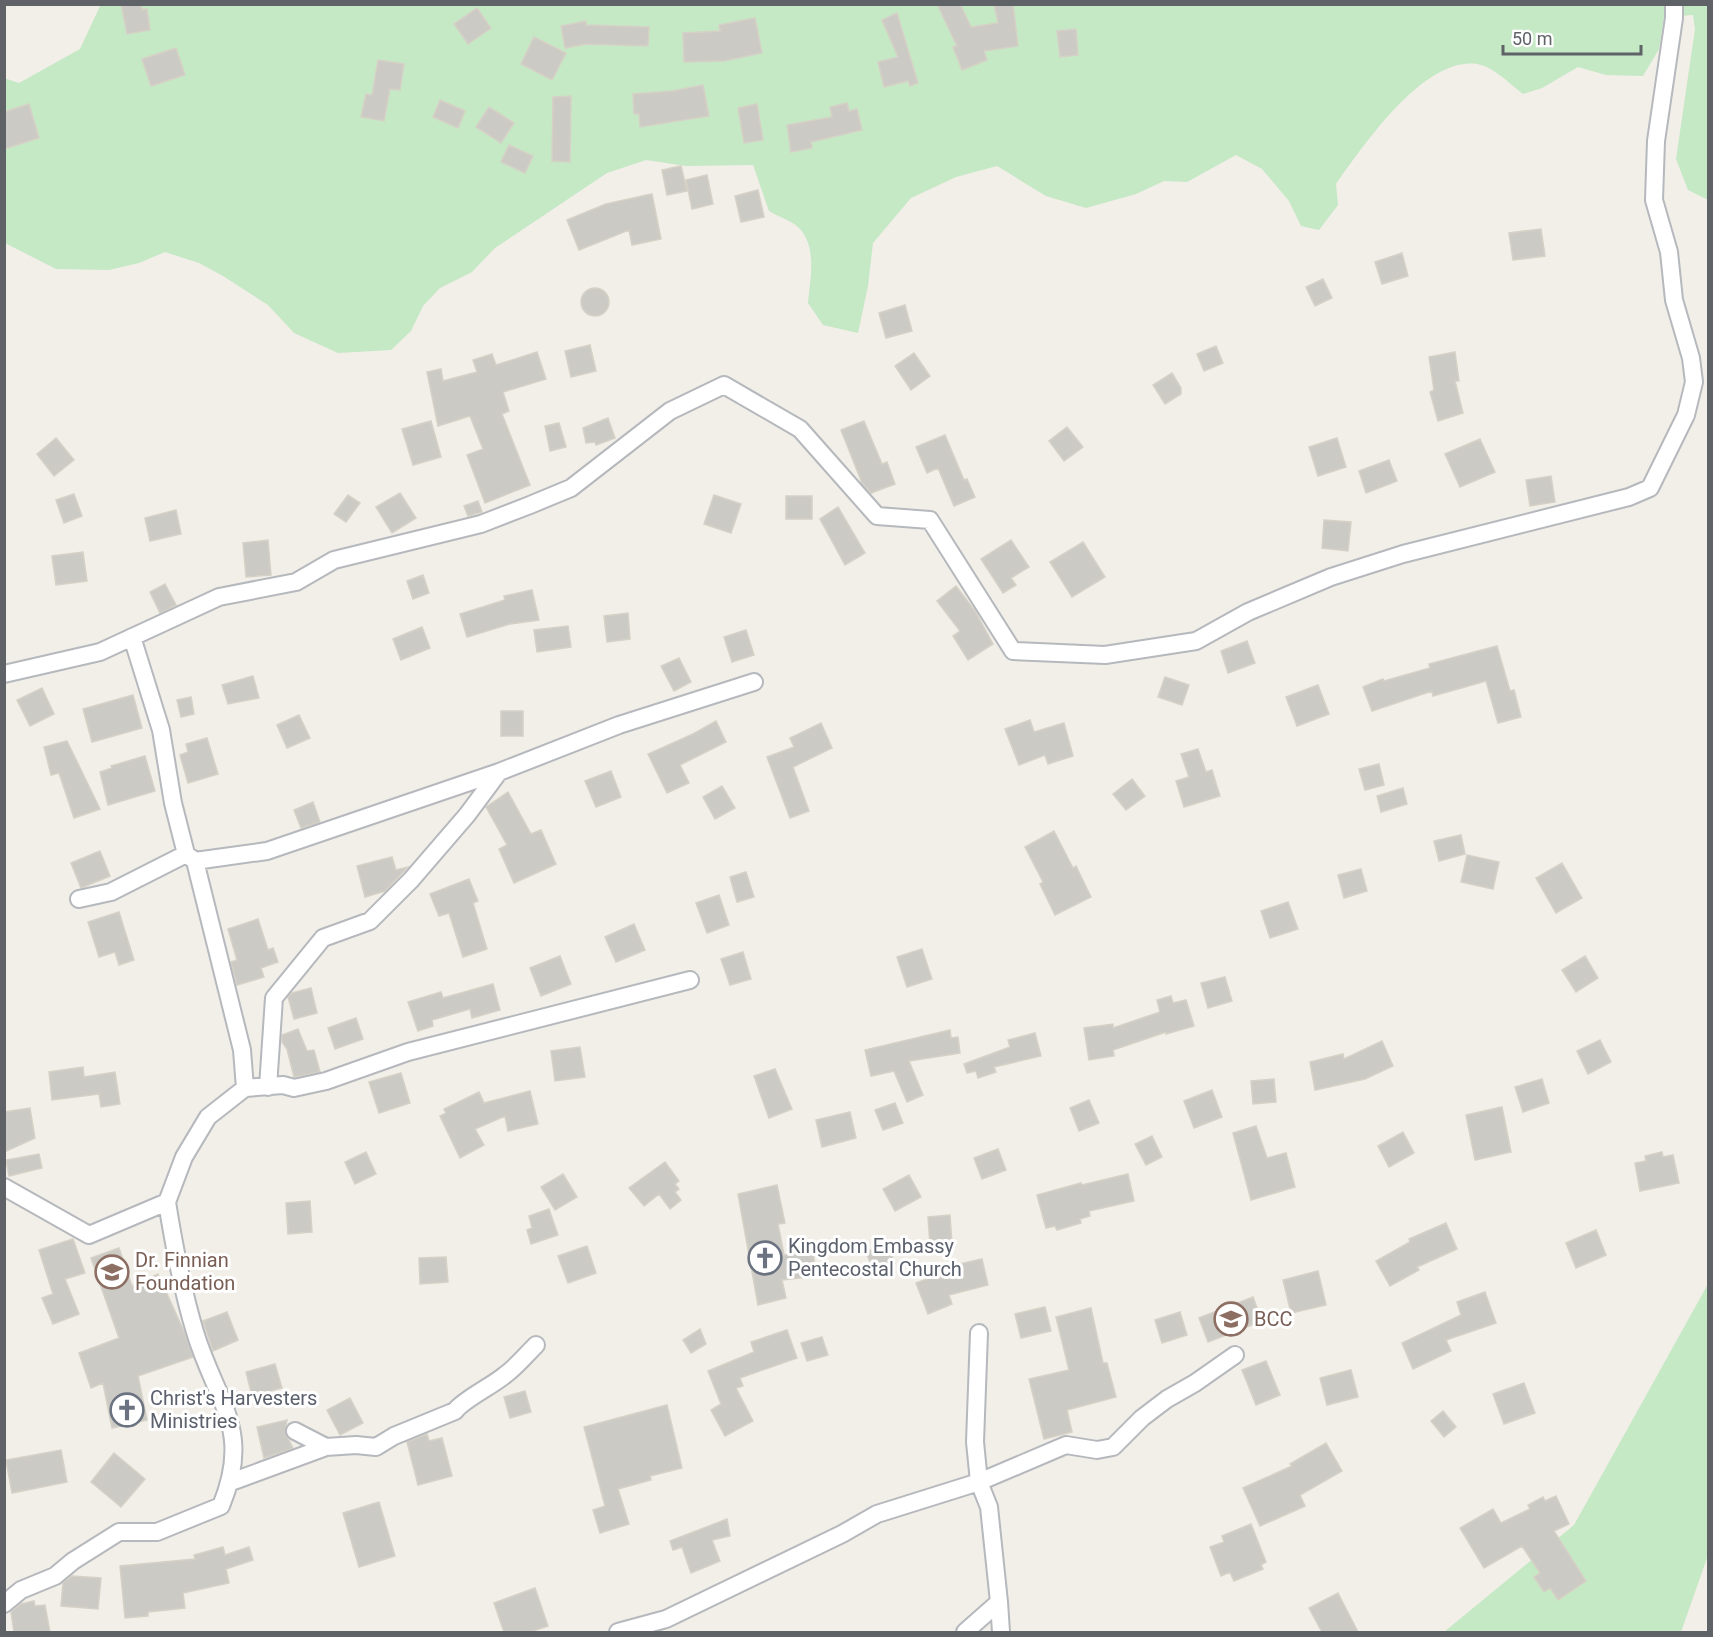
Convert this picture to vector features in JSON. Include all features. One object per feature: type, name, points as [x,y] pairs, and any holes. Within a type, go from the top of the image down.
[{"type":"street","points":[[4,674],[100,652],[219,597],[296,582],[334,560],[481,524],[571,488],[670,411],[724,385],[800,429],[877,516],[930,520],[1013,651],[1105,655],[1196,641],[1248,612],[1331,577],[1403,554],[1629,497],[1650,488],[1686,415],[1694,382],[1691,358],[1674,300],[1669,252],[1654,200],[1656,141],[1674,4]]},
{"type":"street","points":[[132,637],[160,730],[170,793],[190,857],[242,1050],[245,1088]]},
{"type":"street","points":[[79,899],[111,892],[190,857],[267,851],[499,772],[619,725],[754,682]]},
{"type":"street","points":[[268,1087],[274,998],[323,938],[370,921],[395,897],[467,815],[499,772]]},
{"type":"street","points":[[4,1604],[13,1591],[55,1576],[73,1561],[119,1532],[157,1532],[221,1506],[231,1482],[232,1424],[199,1347],[188,1309],[167,1202],[184,1157],[208,1117],[245,1088],[294,1088],[326,1081],[408,1052],[690,980]]},
{"type":"street","points":[[4,1187],[89,1235],[167,1202]]},
{"type":"street","points":[[979,1333],[975,1442],[979,1482],[989,1507],[1001,1632]]},
{"type":"street","points":[[231,1482],[326,1447],[357,1445],[376,1447],[393,1436],[455,1411],[461,1402],[477,1396],[508,1374],[536,1345]]},
{"type":"street","points":[[618,1632],[666,1619],[842,1534],[877,1514],[979,1482],[1066,1445],[1097,1449],[1113,1448],[1142,1418],[1235,1355]]},
{"type":"street","points":[[296,1431],[326,1447]]},
{"type":"street","points":[[965,1632],[999,1602]]},
{"type":"green space","points":[[101,4],[1708,5],[1708,200],[1688,190],[1676,159],[1695,29],[1693,15],[1664,17],[1659,49],[1643,76],[1606,75],[1578,67],[1542,88],[1523,94],[1496,72],[1477,64],[1457,65],[1436,74],[1416,88],[1397,107],[1362,148],[1336,184],[1338,205],[1319,230],[1301,226],[1289,201],[1262,169],[1236,155],[1187,182],[1164,181],[1136,194],[1086,208],[1046,196],[997,166],[956,177],[911,198],[873,243],[868,286],[858,333],[823,325],[808,303],[811,256],[806,238],[795,224],[769,211],[753,165],[686,166],[646,160],[607,173],[495,248],[472,272],[440,288],[423,306],[411,331],[391,350],[338,353],[294,333],[268,305],[199,263],[165,252],[139,263],[109,270],[56,269],[5,243],[4,78],[19,83],[80,49]]},
{"type":"green space","points":[[1708,1284],[1708,1555],[1681,1632],[1444,1632],[1574,1525]]},
{"type":"building","points":[[121,4],[141,4],[142,10],[147,9],[150,30],[127,34]]},
{"type":"building","points":[[937,4],[960,4],[971,27],[998,23],[994,4],[1013,4],[1018,46],[984,51],[987,60],[962,70],[953,47],[957,46]]},
{"type":"building","points":[[477,8],[491,28],[468,44],[454,24]]},
{"type":"building","points":[[897,13],[918,83],[910,86],[908,81],[884,87],[878,62],[898,57],[882,20]]},
{"type":"building","points":[[755,18],[762,53],[724,61],[684,62],[683,33],[720,31],[719,25]]},
{"type":"building","points":[[586,21],[586,25],[649,27],[648,46],[586,44],[565,48],[561,26]]},
{"type":"building","points":[[1076,29],[1078,55],[1060,57],[1057,31]]},
{"type":"building","points":[[534,37],[566,53],[552,80],[521,64]]},
{"type":"building","points":[[176,48],[185,75],[151,86],[142,59]]},
{"type":"building","points":[[378,60],[404,64],[400,90],[390,89],[384,121],[361,117],[366,94],[372,95]]},
{"type":"building","points":[[703,85],[709,116],[640,127],[639,114],[634,114],[633,94],[673,91]]},
{"type":"building","points":[[571,96],[570,162],[552,161],[553,97]]},
{"type":"building","points":[[440,100],[465,111],[458,128],[433,117]]},
{"type":"building","points":[[847,103],[849,111],[857,109],[862,130],[811,142],[812,148],[791,152],[787,125],[832,117],[830,107]]},
{"type":"building","points":[[29,104],[39,138],[4,149],[4,112]]},
{"type":"building","points":[[757,104],[763,140],[744,143],[738,108]]},
{"type":"building","points":[[489,107],[514,123],[501,143],[476,127]]},
{"type":"building","points":[[509,145],[533,156],[525,173],[501,162]]},
{"type":"building","points":[[681,166],[687,191],[667,195],[662,170]]},
{"type":"building","points":[[707,175],[713,204],[692,209],[686,180]]},
{"type":"building","points":[[758,190],[764,217],[741,222],[735,196]]},
{"type":"building","points":[[652,194],[661,239],[632,245],[629,230],[579,250],[567,220],[606,204]]},
{"type":"building","points":[[1541,229],[1545,256],[1513,260],[1509,233]]},
{"type":"building","points":[[1402,253],[1408,276],[1382,284],[1375,262]]},
{"type":"building","points":[[1323,279],[1332,298],[1315,306],[1306,287]]},
{"type":"building","points":[[595,288],[605,292],[609,302],[605,312],[595,316],[585,312],[581,302],[585,292]]},
{"type":"building","points":[[905,305],[912,331],[886,338],[879,313]]},
{"type":"building","points":[[590,345],[596,371],[571,377],[565,351]]},
{"type":"building","points":[[1216,346],[1223,363],[1204,371],[1197,354]]},
{"type":"building","points":[[537,352],[546,379],[503,392],[509,411],[502,414],[530,485],[485,503],[467,455],[483,449],[470,416],[438,426],[427,372],[441,369],[443,381],[477,372],[473,360],[492,354],[496,365]]},
{"type":"building","points":[[1455,352],[1459,381],[1455,381],[1463,413],[1438,421],[1430,392],[1434,390],[1429,357]]},
{"type":"building","points":[[914,353],[930,376],[911,390],[895,366]]},
{"type":"building","points":[[1172,373],[1181,388],[1181,394],[1165,404],[1153,385]]},
{"type":"building","points":[[608,418],[615,438],[596,445],[595,442],[586,443],[583,428]]},
{"type":"building","points":[[431,421],[441,457],[413,465],[402,429]]},
{"type":"building","points":[[864,421],[882,464],[887,462],[895,484],[871,493],[862,483],[841,430]]},
{"type":"building","points":[[559,423],[566,447],[550,451],[545,426]]},
{"type":"building","points":[[1067,427],[1083,447],[1064,461],[1049,441]]},
{"type":"building","points":[[945,435],[964,480],[967,479],[975,497],[954,506],[938,468],[927,473],[916,447]]},
{"type":"building","points":[[56,438],[74,460],[54,476],[37,454]]},
{"type":"building","points":[[1337,438],[1346,467],[1318,476],[1309,447]]},
{"type":"building","points":[[1480,439],[1495,472],[1460,487],[1445,454]]},
{"type":"building","points":[[1389,460],[1397,481],[1366,493],[1359,471]]},
{"type":"building","points":[[1551,476],[1555,502],[1530,506],[1526,480]]},
{"type":"building","points":[[400,493],[416,518],[392,533],[376,507]]},
{"type":"building","points":[[74,494],[82,516],[64,523],[56,500]]},
{"type":"building","points":[[348,495],[360,503],[346,522],[334,514]]},
{"type":"building","points":[[714,495],[741,504],[731,533],[704,524]]},
{"type":"building","points":[[786,496],[812,496],[812,519],[786,519]]},
{"type":"building","points":[[478,501],[482,512],[468,516],[464,506]]},
{"type":"building","points":[[838,507],[865,553],[845,565],[820,519]]},
{"type":"building","points":[[176,510],[181,534],[150,541],[145,518]]},
{"type":"building","points":[[1324,520],[1351,522],[1348,551],[1322,548]]},
{"type":"building","points":[[268,540],[271,575],[246,577],[243,543]]},
{"type":"building","points":[[1011,540],[1029,567],[1011,578],[1016,585],[1003,593],[981,559]]},
{"type":"building","points":[[1083,542],[1105,577],[1072,597],[1050,562]]},
{"type":"building","points":[[83,552],[87,581],[56,585],[52,556]]},
{"type":"building","points":[[423,575],[429,593],[413,599],[407,581]]},
{"type":"building","points":[[165,584],[176,605],[160,613],[150,592]]},
{"type":"building","points":[[956,586],[975,611],[993,644],[968,660],[953,636],[960,631],[937,601]]},
{"type":"building","points":[[532,590],[539,620],[510,624],[467,637],[460,614],[505,600],[504,596]]},
{"type":"building","points":[[628,613],[630,639],[607,642],[604,616]]},
{"type":"building","points":[[568,626],[571,647],[537,652],[534,630]]},
{"type":"building","points":[[422,627],[430,648],[401,660],[393,639]]},
{"type":"building","points":[[746,630],[754,655],[732,662],[724,637]]},
{"type":"building","points":[[1247,641],[1255,663],[1228,673],[1221,651]]},
{"type":"building","points":[[1497,646],[1510,691],[1514,690],[1521,717],[1498,723],[1486,681],[1433,696],[1432,691],[1372,711],[1363,687],[1383,679],[1384,681],[1430,668],[1429,664]]},
{"type":"building","points":[[679,658],[691,682],[674,691],[661,666]]},
{"type":"building","points":[[253,676],[259,698],[228,704],[222,685]]},
{"type":"building","points":[[1165,677],[1189,685],[1182,705],[1158,697]]},
{"type":"building","points":[[1318,685],[1329,714],[1297,726],[1286,697]]},
{"type":"building","points":[[42,688],[54,714],[30,726],[17,700]]},
{"type":"building","points":[[133,695],[142,728],[92,742],[83,709]]},
{"type":"building","points":[[191,697],[194,714],[181,717],[177,700]]},
{"type":"building","points":[[501,711],[523,711],[523,736],[501,736]]},
{"type":"building","points":[[299,715],[310,738],[287,748],[277,725]]},
{"type":"building","points":[[1030,720],[1034,732],[1064,723],[1073,756],[1048,764],[1045,755],[1019,765],[1005,729]]},
{"type":"building","points":[[716,721],[726,742],[680,765],[689,783],[667,793],[648,754]]},
{"type":"building","points":[[821,723],[832,748],[793,767],[809,811],[790,818],[767,757],[794,747],[790,738]]},
{"type":"building","points":[[207,738],[218,774],[188,783],[180,755],[188,752],[186,744]]},
{"type":"building","points":[[67,741],[100,809],[74,818],[59,773],[51,775],[44,747]]},
{"type":"building","points":[[1198,749],[1206,772],[1212,770],[1220,796],[1184,807],[1176,781],[1189,777],[1181,754]]},
{"type":"building","points":[[145,756],[155,791],[108,805],[100,772],[112,768],[111,766]]},
{"type":"building","points":[[1379,764],[1384,785],[1365,790],[1359,769]]},
{"type":"building","points":[[611,771],[621,797],[596,807],[585,781]]},
{"type":"building","points":[[1132,779],[1145,796],[1126,810],[1113,794]]},
{"type":"building","points":[[722,786],[735,808],[715,819],[703,797]]},
{"type":"building","points":[[1403,788],[1407,804],[1381,812],[1377,796]]},
{"type":"building","points":[[508,792],[531,834],[541,830],[556,864],[514,883],[499,849],[507,845],[486,807]]},
{"type":"building","points":[[313,802],[320,822],[301,828],[294,810]]},
{"type":"building","points":[[1054,831],[1073,868],[1076,866],[1091,897],[1055,915],[1040,884],[1043,882],[1025,847]]},
{"type":"building","points":[[1461,835],[1465,854],[1439,861],[1434,841]]},
{"type":"building","points":[[100,851],[110,876],[81,888],[71,863]]},
{"type":"building","points":[[1467,855],[1499,862],[1493,889],[1461,882]]},
{"type":"building","points":[[392,857],[396,870],[408,867],[385,891],[365,897],[357,866]]},
{"type":"building","points":[[1562,863],[1582,898],[1556,913],[1536,878]]},
{"type":"building","points":[[1361,869],[1367,891],[1344,898],[1338,875]]},
{"type":"building","points":[[746,872],[754,897],[737,902],[730,877]]},
{"type":"building","points":[[469,879],[478,901],[473,903],[487,949],[463,957],[449,913],[439,916],[430,894]]},
{"type":"building","points":[[719,895],[729,925],[707,933],[696,903]]},
{"type":"building","points":[[1288,902],[1298,929],[1270,938],[1261,911]]},
{"type":"building","points":[[119,912],[134,960],[119,965],[115,952],[99,957],[88,922]]},
{"type":"building","points":[[258,919],[268,950],[273,948],[278,962],[261,968],[264,977],[237,985],[231,962],[237,960],[228,929]]},
{"type":"building","points":[[634,924],[645,950],[616,962],[605,937]]},
{"type":"building","points":[[922,949],[932,979],[907,987],[897,957]]},
{"type":"building","points":[[743,952],[751,979],[730,985],[721,959]]},
{"type":"building","points":[[560,956],[571,984],[541,996],[530,968]]},
{"type":"building","points":[[1585,956],[1598,978],[1576,992],[1562,970]]},
{"type":"building","points":[[1225,977],[1232,1001],[1208,1008],[1201,983]]},
{"type":"building","points":[[493,984],[500,1010],[472,1018],[470,1009],[432,1020],[433,1026],[418,1031],[408,1002],[441,992],[443,998]]},
{"type":"building","points":[[311,988],[317,1013],[294,1019],[288,997],[292,993]]},
{"type":"building","points":[[1171,996],[1173,1003],[1186,1000],[1194,1026],[1166,1034],[1166,1032],[1113,1050],[1114,1056],[1089,1060],[1084,1028],[1113,1024],[1113,1028],[1160,1012],[1157,1000]]},
{"type":"building","points":[[356,1018],[363,1039],[335,1049],[328,1028]]},
{"type":"building","points":[[298,1029],[307,1051],[314,1050],[320,1072],[294,1077],[287,1049],[282,1042],[282,1035]]},
{"type":"building","points":[[950,1030],[951,1038],[958,1037],[960,1053],[909,1061],[923,1095],[907,1102],[894,1071],[871,1076],[865,1050]]},
{"type":"building","points":[[1035,1033],[1041,1056],[994,1067],[996,1072],[978,1078],[976,1071],[967,1073],[964,1064],[1010,1047],[1008,1040]]},
{"type":"building","points":[[1600,1040],[1611,1062],[1588,1074],[1577,1051]]},
{"type":"building","points":[[1382,1041],[1393,1066],[1365,1079],[1315,1090],[1310,1062],[1343,1054],[1344,1059]]},
{"type":"building","points":[[580,1047],[585,1077],[555,1081],[551,1051]]},
{"type":"building","points":[[83,1067],[84,1077],[115,1072],[120,1104],[101,1107],[99,1094],[52,1100],[49,1072]]},
{"type":"building","points":[[775,1069],[792,1109],[769,1118],[754,1076]]},
{"type":"building","points":[[401,1073],[410,1103],[379,1113],[369,1082]]},
{"type":"building","points":[[1274,1079],[1276,1102],[1253,1104],[1251,1081]]},
{"type":"building","points":[[1542,1079],[1549,1103],[1523,1112],[1515,1087]]},
{"type":"building","points":[[1212,1090],[1222,1117],[1194,1128],[1184,1101]]},
{"type":"building","points":[[530,1091],[538,1124],[508,1131],[505,1116],[475,1129],[484,1145],[460,1158],[440,1116],[446,1113],[444,1109],[479,1092],[484,1103]]},
{"type":"building","points":[[1089,1100],[1099,1123],[1079,1131],[1070,1108]]},
{"type":"building","points":[[895,1103],[903,1123],[883,1130],[875,1110]]},
{"type":"building","points":[[1502,1107],[1511,1152],[1475,1160],[1466,1115]]},
{"type":"building","points":[[30,1108],[35,1138],[4,1152],[4,1112]]},
{"type":"building","points":[[850,1112],[856,1138],[822,1147],[816,1120]]},
{"type":"building","points":[[1256,1126],[1267,1158],[1286,1153],[1295,1187],[1251,1200],[1233,1133]]},
{"type":"building","points":[[1403,1132],[1414,1153],[1389,1167],[1378,1146]]},
{"type":"building","points":[[1152,1136],[1162,1157],[1146,1165],[1135,1144]]},
{"type":"building","points":[[998,1149],[1006,1170],[982,1179],[974,1158]]},
{"type":"building","points":[[366,1152],[376,1174],[355,1184],[345,1162]]},
{"type":"building","points":[[1662,1152],[1663,1157],[1673,1155],[1679,1183],[1640,1191],[1635,1163],[1646,1161],[1645,1156]]},
{"type":"building","points":[[39,1154],[42,1168],[9,1176],[6,1160]]},
{"type":"building","points":[[665,1162],[679,1181],[675,1184],[679,1189],[675,1192],[681,1200],[670,1209],[659,1194],[644,1206],[629,1188]]},
{"type":"building","points":[[563,1174],[577,1197],[555,1210],[541,1187]]},
{"type":"building","points":[[1128,1174],[1134,1201],[1089,1211],[1090,1216],[1080,1219],[1081,1223],[1057,1230],[1055,1226],[1046,1228],[1037,1195]]},
{"type":"building","points":[[909,1175],[921,1197],[895,1211],[883,1189]]},
{"type":"building","points":[[777,1185],[785,1223],[778,1224],[784,1255],[813,1251],[816,1276],[782,1280],[786,1298],[758,1305],[738,1194]]},
{"type":"building","points":[[310,1201],[312,1232],[288,1234],[286,1203]]},
{"type":"building","points":[[549,1209],[558,1235],[531,1244],[527,1230],[532,1228],[529,1216]]},
{"type":"building","points":[[950,1215],[952,1244],[930,1245],[928,1217]]},
{"type":"building","points":[[1446,1223],[1457,1249],[1417,1267],[1419,1270],[1390,1286],[1376,1261],[1410,1242],[1409,1239]]},
{"type":"building","points":[[1596,1230],[1606,1255],[1576,1268],[1566,1243]]},
{"type":"building","points":[[73,1239],[85,1273],[65,1279],[79,1314],[53,1324],[42,1298],[53,1294],[39,1250]]},
{"type":"building","points":[[887,1243],[895,1264],[874,1272],[866,1252]]},
{"type":"building","points":[[587,1246],[596,1273],[568,1283],[558,1256]]},
{"type":"building","points":[[119,1248],[132,1286],[158,1274],[193,1357],[138,1376],[147,1420],[112,1428],[103,1383],[91,1388],[79,1353],[119,1338],[91,1258]]},
{"type":"building","points":[[446,1257],[448,1282],[420,1284],[419,1258]]},
{"type":"building","points":[[982,1259],[988,1285],[949,1295],[952,1304],[928,1314],[916,1283],[955,1269],[955,1265]]},
{"type":"building","points":[[1318,1271],[1326,1305],[1291,1313],[1283,1280]]},
{"type":"building","points":[[1485,1292],[1496,1323],[1446,1340],[1451,1351],[1413,1369],[1402,1343],[1461,1315],[1457,1302]]},
{"type":"building","name":"BCC","points":[[1253,1297],[1262,1321],[1208,1342],[1199,1318]]},
{"type":"building","points":[[1045,1307],[1051,1331],[1021,1338],[1015,1314]]},
{"type":"building","points":[[1091,1308],[1103,1363],[1107,1363],[1116,1397],[1067,1410],[1072,1432],[1044,1439],[1029,1379],[1069,1370],[1056,1317]]},
{"type":"building","points":[[227,1312],[238,1340],[213,1351],[203,1321]]},
{"type":"building","points":[[1180,1312],[1187,1335],[1162,1343],[1155,1320]]},
{"type":"building","points":[[700,1329],[706,1344],[691,1353],[683,1340]]},
{"type":"building","points":[[787,1330],[797,1358],[740,1378],[743,1386],[736,1388],[753,1421],[725,1436],[711,1410],[721,1404],[708,1371],[754,1352],[751,1342]]},
{"type":"building","points":[[822,1337],[828,1355],[807,1361],[801,1343]]},
{"type":"building","points":[[1266,1361],[1280,1395],[1256,1405],[1242,1370]]},
{"type":"building","points":[[275,1364],[282,1388],[252,1396],[246,1372]]},
{"type":"building","points":[[1351,1370],[1358,1397],[1327,1405],[1320,1378]]},
{"type":"building","points":[[1524,1383],[1535,1413],[1504,1424],[1493,1394]]},
{"type":"building","points":[[525,1391],[531,1412],[510,1418],[504,1397]]},
{"type":"building","points":[[350,1398],[363,1423],[340,1435],[327,1410]]},
{"type":"building","points":[[667,1405],[682,1468],[650,1476],[651,1480],[618,1489],[629,1524],[600,1533],[593,1510],[605,1506],[584,1427]]},
{"type":"building","points":[[1443,1411],[1456,1427],[1444,1437],[1431,1421]]},
{"type":"building","points":[[287,1420],[285,1432],[293,1448],[264,1458],[257,1427]]},
{"type":"building","points":[[427,1434],[429,1441],[442,1438],[452,1476],[418,1485],[407,1442]]},
{"type":"building","points":[[1326,1443],[1342,1471],[1300,1495],[1305,1506],[1260,1526],[1243,1488],[1292,1466],[1290,1464]]},
{"type":"building","points":[[61,1450],[67,1482],[12,1493],[6,1460]]},
{"type":"building","points":[[114,1453],[145,1479],[121,1507],[91,1482]]},
{"type":"building","points":[[1556,1496],[1569,1524],[1554,1531],[1586,1581],[1558,1600],[1550,1588],[1544,1592],[1534,1577],[1540,1573],[1522,1546],[1484,1568],[1460,1528],[1493,1509],[1501,1523],[1530,1509],[1528,1505],[1543,1497],[1545,1501]]},
{"type":"building","points":[[379,1502],[395,1556],[359,1567],[343,1513]]},
{"type":"building","points":[[727,1519],[730,1536],[712,1540],[720,1561],[691,1573],[682,1547],[673,1550],[670,1541]]},
{"type":"building","points":[[1251,1524],[1266,1562],[1261,1565],[1263,1569],[1234,1581],[1230,1572],[1221,1576],[1210,1547],[1224,1542],[1222,1536]]},
{"type":"building","points":[[223,1547],[225,1555],[249,1547],[253,1560],[226,1569],[229,1583],[183,1593],[185,1608],[148,1612],[148,1616],[125,1618],[120,1566],[195,1559],[194,1555]]},
{"type":"building","points":[[72,1576],[101,1578],[98,1609],[61,1606],[63,1583]]},
{"type":"building","points":[[535,1588],[548,1626],[530,1632],[504,1632],[494,1603]]},
{"type":"building","points":[[1338,1593],[1358,1632],[1322,1632],[1309,1608]]},
{"type":"building","points":[[34,1601],[35,1606],[45,1605],[50,1632],[14,1632],[11,1612],[21,1604]]},
{"type":"place","name":"Kingdom Embassy Pentecostal Church","points":[[765,1258]]},
{"type":"place","name":"Dr. Finnian Foundation","points":[[112,1272]]},
{"type":"place","name":"BCC","points":[[1231,1319]]},
{"type":"place","name":"Christ's Harvesters Ministries","points":[[127,1410]]}]
